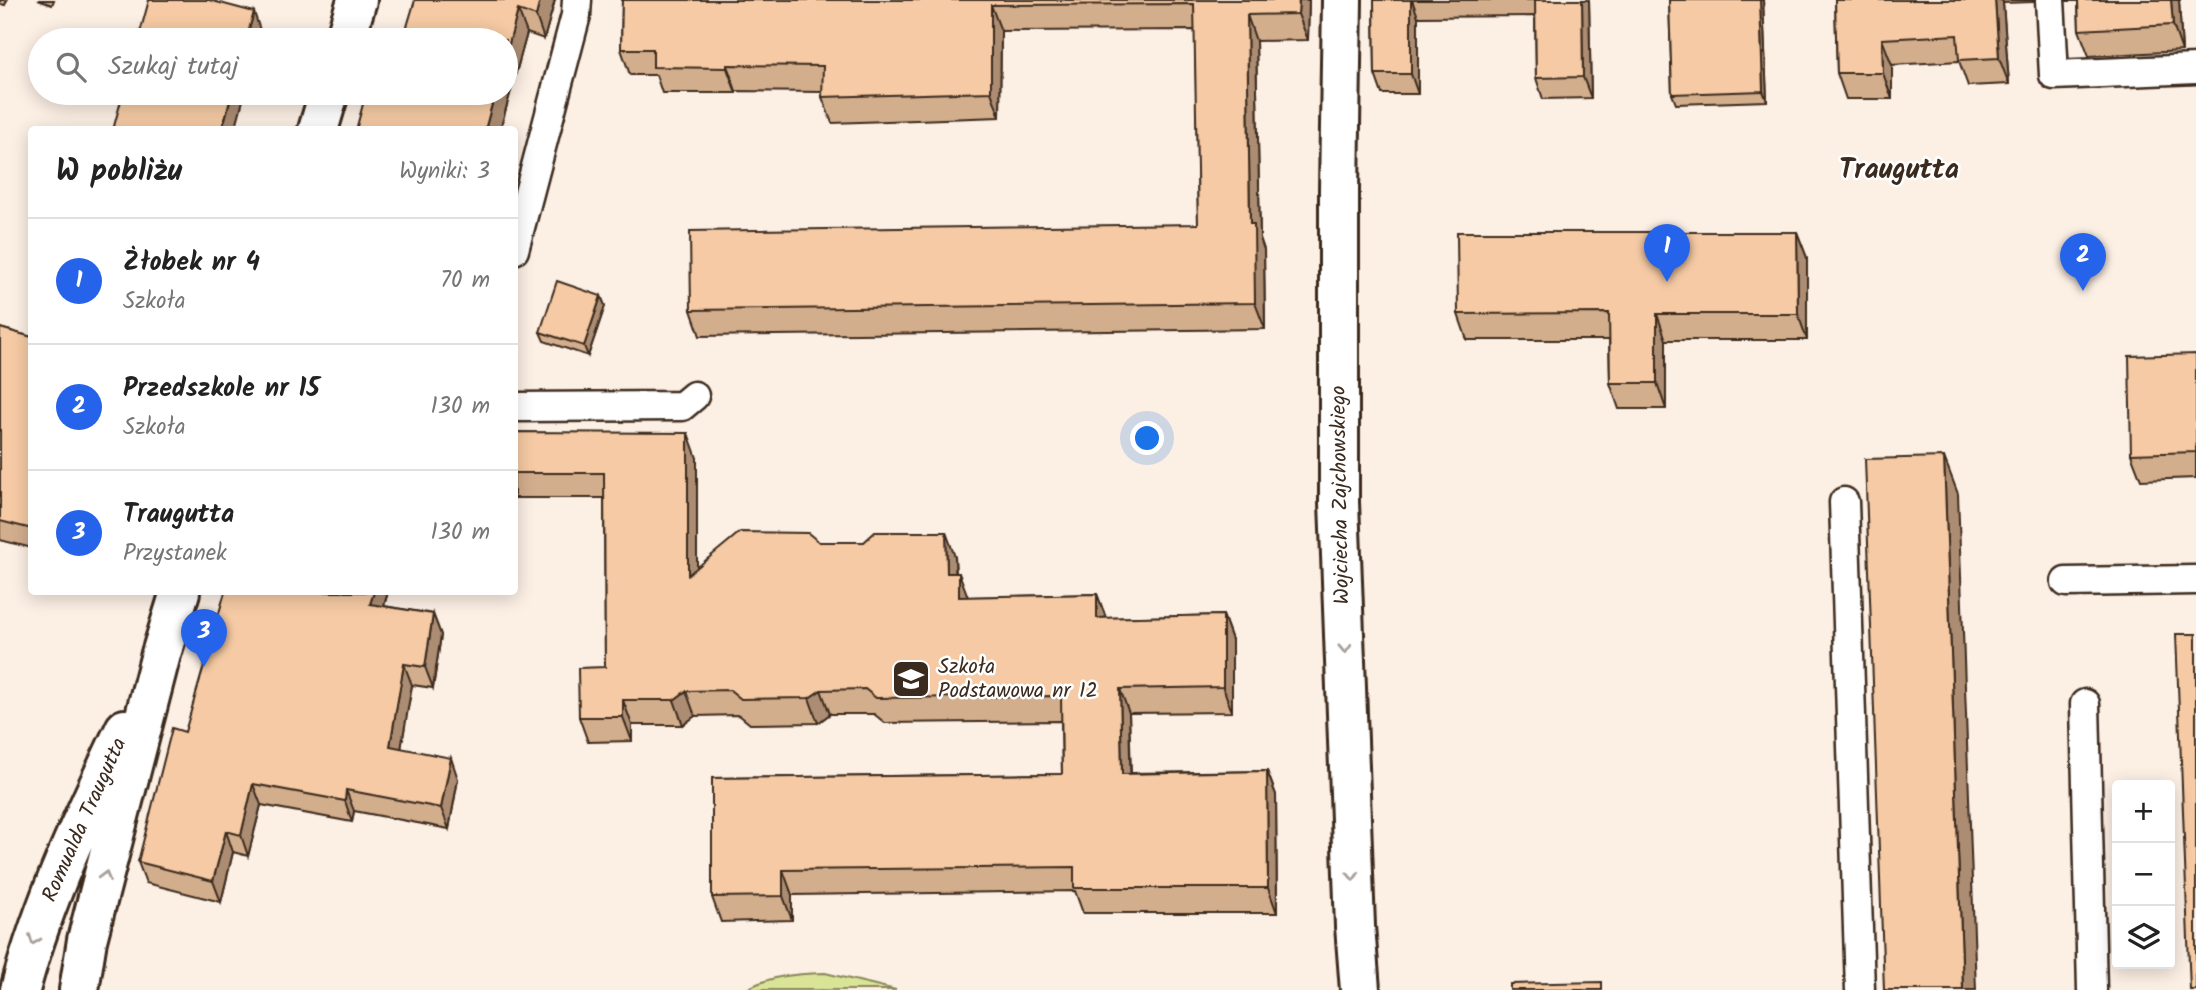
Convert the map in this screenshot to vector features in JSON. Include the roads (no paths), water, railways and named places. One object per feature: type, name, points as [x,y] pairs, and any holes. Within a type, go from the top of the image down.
[{"type":"street","points":[[349,28],[357,0]]},
{"type":"street","name":"Wojciecha Zajchowskiego","points":[[1342,0],[1339,502],[1355,926],[1360,990]]},
{"type":"street","points":[[319,126],[325,105]]},
{"type":"street","name":"Romualda Traugutta","points":[[79,990],[87,940],[161,654],[179,595]]},
{"type":"street","name":"Romualda Traugutta","points":[[20,990],[30,950],[78,827],[161,654]]},
{"type":"lane","points":[[518,235],[576,15],[577,0]]},
{"type":"lane","points":[[2050,0],[2054,75],[2196,69]]},
{"type":"lane","points":[[518,407],[682,406],[694,396]]},
{"type":"lane","points":[[1844,502],[1860,990]]},
{"type":"lane","points":[[2066,582],[2196,580]]},
{"type":"lane","points":[[2085,704],[2092,990]]},
{"type":"place","name":"Żłobek nr 4","points":[[1667,282]]},
{"type":"place","name":"Przedszkole nr 15","points":[[2083,291]]},
{"type":"place","name":"Traugutta","points":[[204,667]]},
{"type":"place","name":"Szkoła Podstawowa nr 12","points":[[911,679]]},
{"type":"district","name":"Traugutta","points":[[1899,170]]}]
